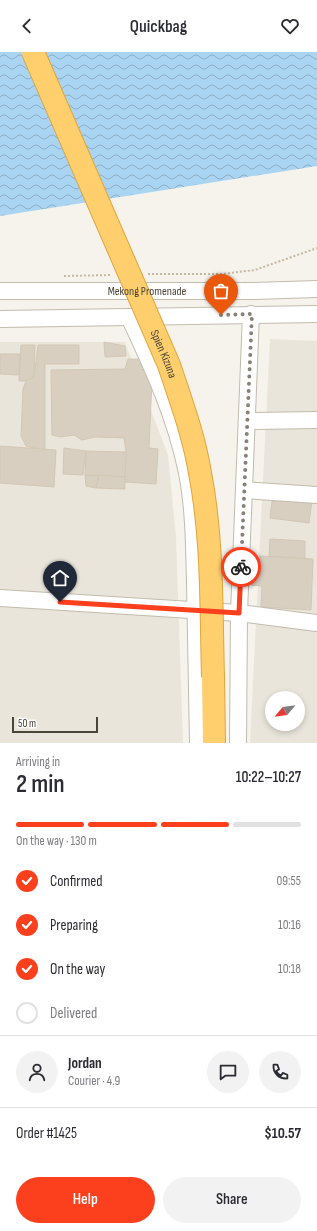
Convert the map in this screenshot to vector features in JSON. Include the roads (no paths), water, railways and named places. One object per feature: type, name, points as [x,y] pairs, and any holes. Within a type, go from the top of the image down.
[{"type":"highway","name":"Spien Kizuna","points":[[33,52],[169,365],[186,416],[200,473],[208,526],[214,743]]},
{"type":"street","name":"Mekong Promenade","points":[[0,291],[245,291],[317,289]]},
{"type":"street","points":[[238,743],[239,613],[252,314]]},
{"type":"street","points":[[0,319],[317,314]]},
{"type":"street","points":[[130,317],[165,397],[176,431],[187,474],[193,526],[198,743]]},
{"type":"street","points":[[247,421],[317,420]]},
{"type":"street","points":[[244,490],[317,495]]},
{"type":"street","points":[[0,598],[239,613],[317,623]]},
{"type":"water","points":[[0,52],[317,52],[317,166],[0,216]]}]
